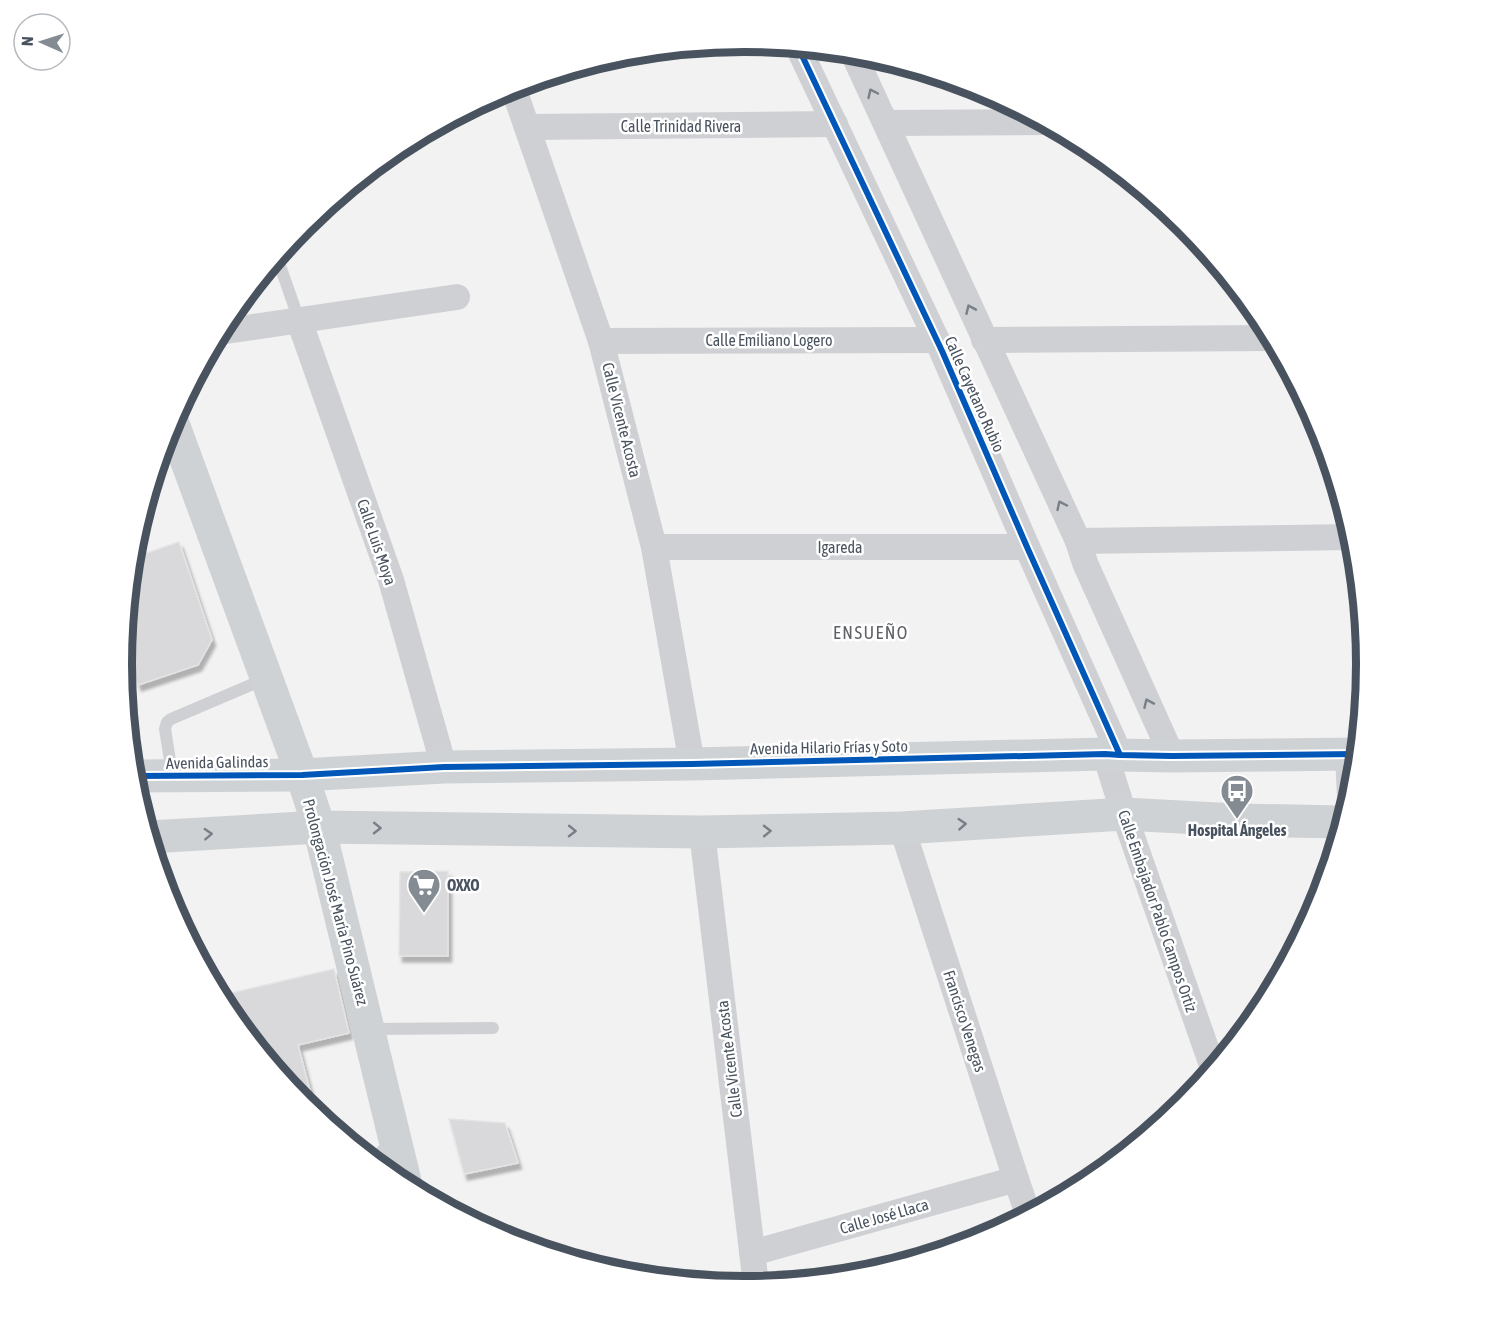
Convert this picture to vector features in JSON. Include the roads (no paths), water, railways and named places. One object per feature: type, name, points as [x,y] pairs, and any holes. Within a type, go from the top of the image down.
[{"type":"street","name":"Calle Cayetano Rubio","points":[[802,56],[937,340],[1027,547],[1112,755]]},
{"type":"street","name":"Calle Cayetano Rubio","points":[[858,63],[1078,541],[1085,564],[1172,756]]},
{"type":"street","name":"Calle Vicente Acosta","points":[[516,97],[601,341],[654,547],[692,764]]},
{"type":"street","points":[[886,123],[1026,122]]},
{"type":"street","name":"Calle Trinidad Rivera","points":[[527,127],[835,124]]},
{"type":"street","points":[[232,330],[457,297]]},
{"type":"street","name":"Calle Luis Moya","points":[[299,320],[391,580],[444,767]]},
{"type":"street","points":[[984,340],[1261,338]]},
{"type":"street","name":"Calle Emiliano Logero","points":[[601,341],[937,340]]},
{"type":"street","name":"Prolongación José María Pino Suárez","points":[[177,435],[267,678],[319,828],[369,1029],[384,1149],[393,1164]]},
{"type":"street","points":[[1078,541],[1342,537]]},
{"type":"street","name":"Igareda","points":[[654,547],[1027,547]]},
{"type":"street","name":"Avenida Hilario Frías y Soto","points":[[302,775],[444,767],[1112,755],[1348,754]]},
{"type":"street","name":"Calle Embajador Pablo Campos Ortiz","points":[[1112,755],[1124,814],[1210,1060]]},
{"type":"street","name":"Avenida Galindas","points":[[143,776],[302,775]]},
{"type":"street","points":[[157,837],[319,828],[702,832],[902,828],[1124,814],[1335,822]]},
{"type":"street","name":"Francisco Venegas","points":[[902,828],[1025,1206]]},
{"type":"street","name":"Calle Vicente Acosta","points":[[702,832],[755,1275]]},
{"type":"street","name":"Calle José Llaca","points":[[752,1253],[1016,1179]]},
{"type":"lane","points":[[280,266],[299,320]]},
{"type":"lane","points":[[172,776],[165,729],[167,722],[267,678]]},
{"type":"lane","points":[[369,1029],[493,1028]]},
{"type":"place","name":"Hospital Ángeles","points":[[1237,820]]},
{"type":"place","name":"OXXO","points":[[424,914]]},
{"type":"district","name":"ENSUEÑO","points":[[871,632]]}]
